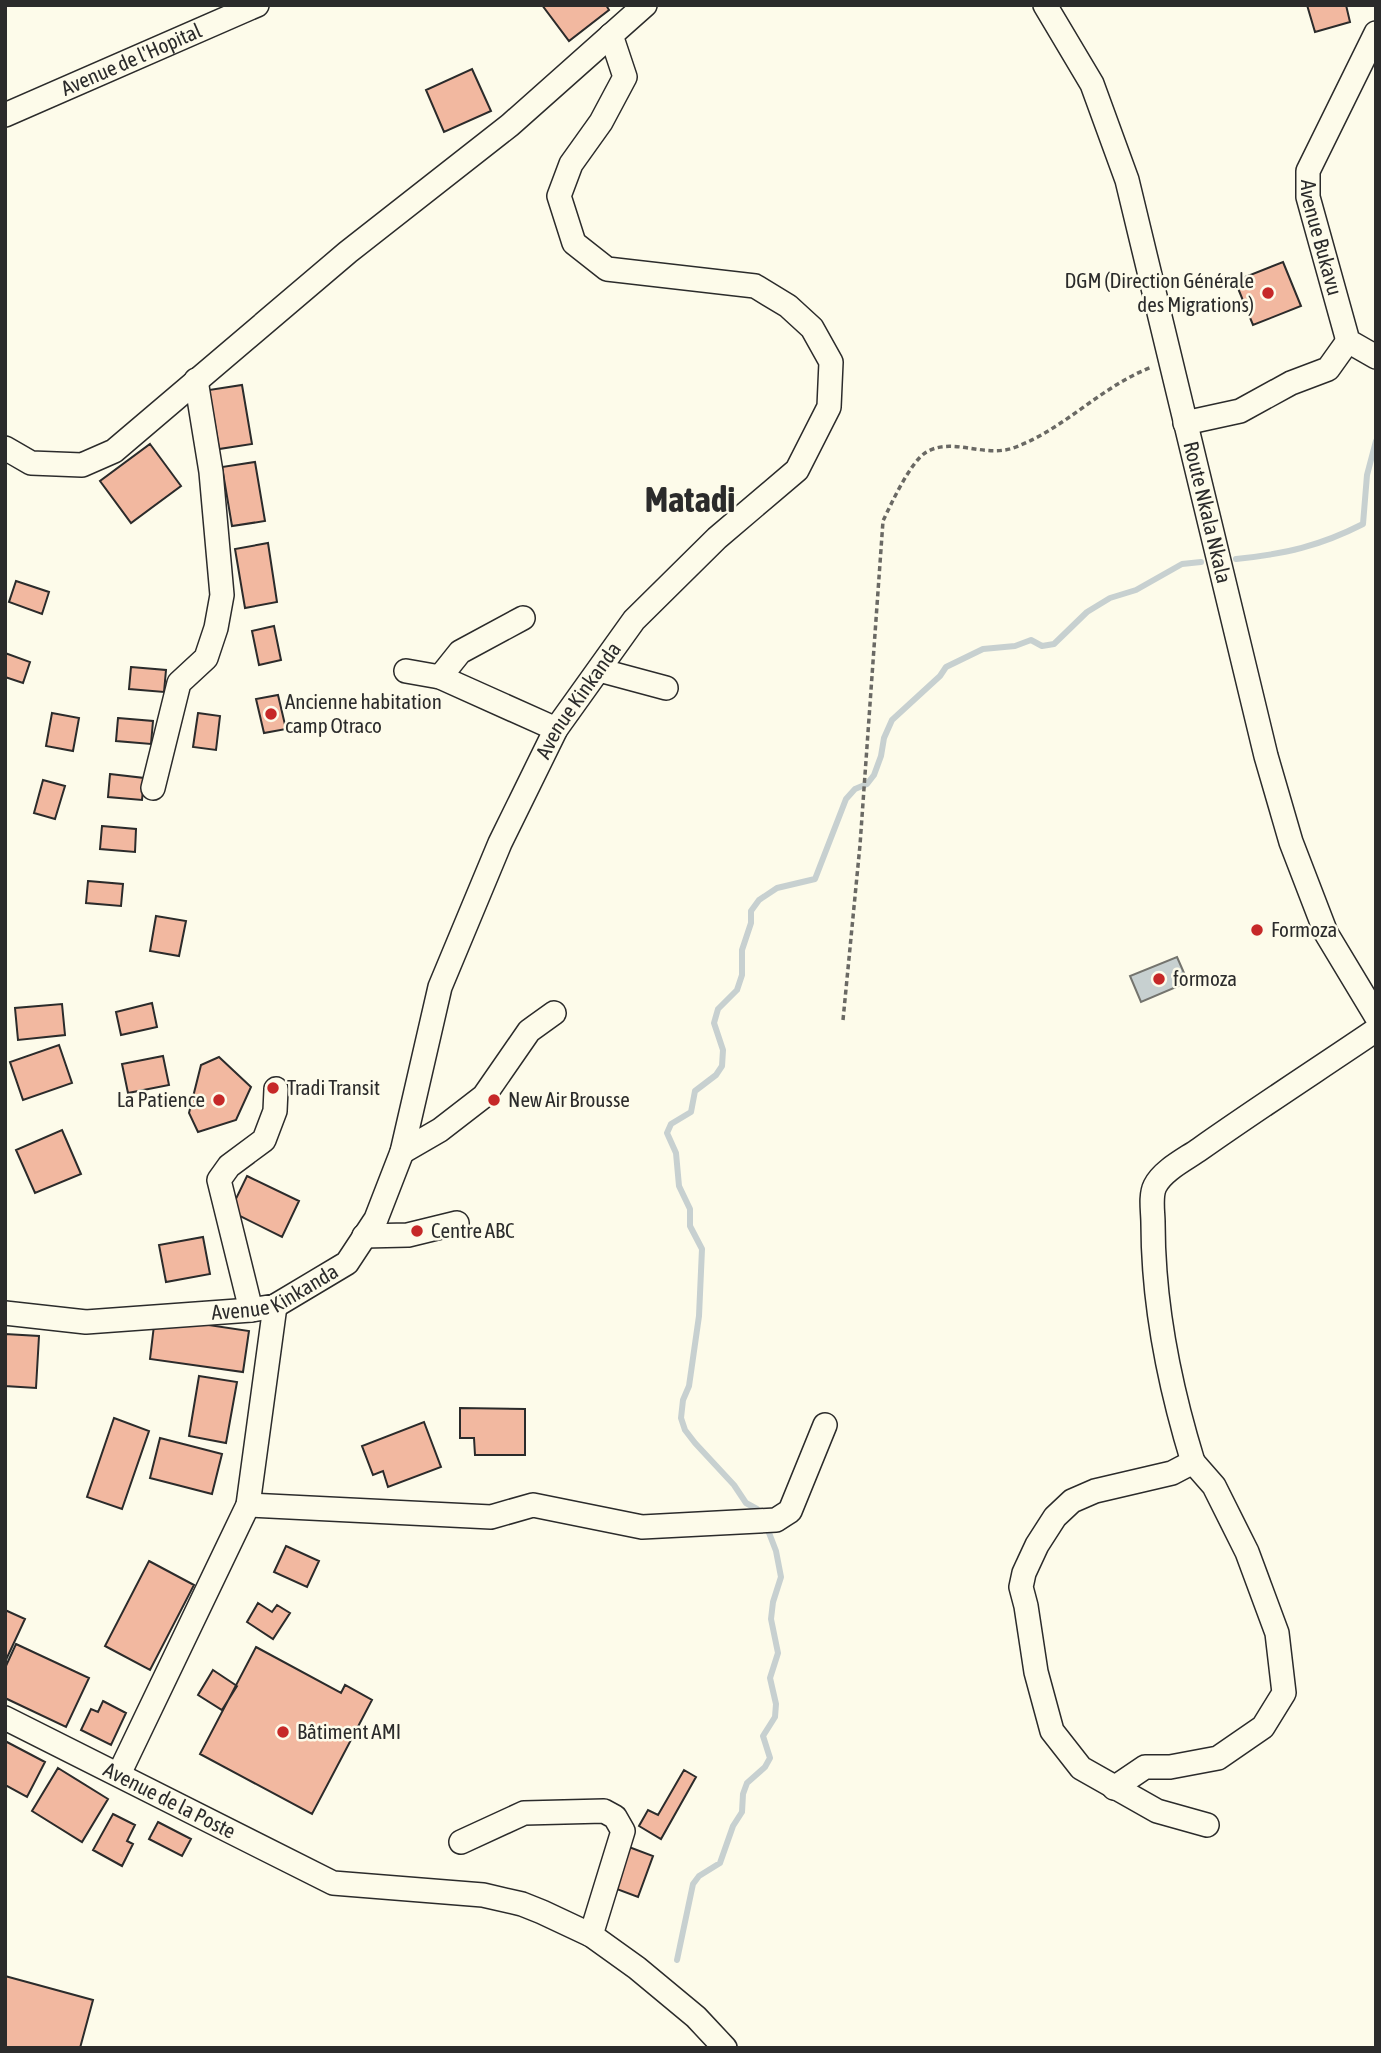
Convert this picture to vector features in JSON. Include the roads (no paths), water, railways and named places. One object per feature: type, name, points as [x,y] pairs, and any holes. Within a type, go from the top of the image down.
[{"type":"street","name":"Avenue de l'Hopital","points":[[5,116],[257,5]]},
{"type":"street","points":[[5,448],[31,463],[82,465],[114,451],[348,253],[510,125],[645,5]]},
{"type":"street","name":"Route Nkala Nkala","points":[[1045,5],[1092,84],[1127,180],[1266,756],[1291,842],[1326,933],[1376,1016]]},
{"type":"street","name":"Avenue Bukavu","points":[[1348,341],[1308,197],[1308,171],[1376,33]]},
{"type":"street","name":"Avenue Kinkanda","points":[[5,1313],[86,1322],[251,1310],[275,1306],[347,1263],[376,1219],[402,1152],[440,987],[500,843],[556,729],[634,620],[717,538],[797,470],[830,407],[831,362],[812,328],[788,306],[755,286],[607,269],[573,243],[559,196],[571,164],[601,122],[625,77],[611,35]]},
{"type":"street","points":[[1185,423],[1240,411],[1292,383],[1328,369],[1348,341],[1376,357]]},
{"type":"street","points":[[153,788],[179,683],[206,658],[216,628],[222,595],[211,472],[196,380]]},
{"type":"street","points":[[440,677],[460,652],[523,618]]},
{"type":"street","points":[[599,670],[666,688]]},
{"type":"street","points":[[406,671],[440,677],[556,729]]},
{"type":"street","points":[[402,1152],[440,1129],[484,1096],[529,1031],[554,1013]]},
{"type":"street","points":[[1114,1788],[1145,1767],[1170,1767],[1218,1758],[1263,1727],[1284,1693],[1277,1633],[1247,1552],[1214,1486],[1193,1462],[1170,1377],[1158,1316],[1153,1246],[1155,1186],[1179,1164],[1376,1030]]},
{"type":"street","points":[[251,1310],[219,1180],[229,1166],[264,1140],[275,1111],[276,1089]]},
{"type":"street","points":[[364,1236],[408,1235],[457,1223]]},
{"type":"street","points":[[119,1774],[248,1505],[275,1306]]},
{"type":"street","points":[[248,1505],[491,1517],[533,1505],[642,1527],[776,1520],[790,1511],[825,1425]]},
{"type":"street","points":[[1193,1462],[1172,1473],[1094,1491],[1072,1501],[1055,1517],[1037,1545],[1024,1573],[1021,1587],[1036,1672],[1052,1731],[1081,1768],[1157,1811],[1207,1825]]},
{"type":"street","name":"Avenue de la Poste","points":[[5,1718],[333,1883],[464,1893],[502,1899],[542,1912],[591,1935]]},
{"type":"street","points":[[461,1842],[524,1814],[604,1811],[615,1817],[622,1830],[591,1935],[637,1968],[696,2017],[725,2048]]},
{"type":"waterway","points":[[1236,559],[1302,548],[1363,524],[1367,475],[1376,441]]},
{"type":"waterway","points":[[761,1516],[757,1509],[746,1503],[734,1485],[695,1443],[685,1430],[681,1418],[683,1400],[689,1386],[699,1316],[702,1249],[690,1226],[690,1209],[679,1186],[676,1153],[667,1133],[671,1124],[691,1112],[695,1091],[716,1075],[722,1066],[723,1050],[714,1023],[718,1009],[737,990],[742,975],[742,950],[751,923],[751,911],[759,900],[777,888],[815,879],[846,799],[855,789],[867,784],[874,775],[892,720],[940,676],[946,667],[983,649],[1015,646],[1031,640],[1042,646],[1054,644],[1087,612],[1110,598],[1136,590],[1182,564],[1201,562]]},
{"type":"waterway","points":[[677,1960],[693,1884],[699,1876],[720,1863],[733,1826],[742,1812],[747,1783],[765,1767],[770,1758],[763,1736],[775,1717],[776,1704],[770,1678],[778,1653],[771,1619],[781,1577],[776,1551],[766,1525]]},
{"type":"place","name":"DGM (Direction Générale des Migrations)","points":[[1268,293]]},
{"type":"place","name":"Ancienne habitation camp Otraco","points":[[271,714]]},
{"type":"place","name":"Formoza","points":[[1257,930]]},
{"type":"place","name":"formoza","points":[[1159,979]]},
{"type":"place","name":"Tradi Transit","points":[[273,1088]]},
{"type":"place","name":"La Patience","points":[[219,1100]]},
{"type":"place","name":"New Air Brousse","points":[[494,1100]]},
{"type":"place","name":"Centre ABC","points":[[417,1231]]},
{"type":"place","name":"Bâtiment AMI","points":[[283,1732]]},
{"type":"district","name":"Matadi","points":[[690,500]]}]
